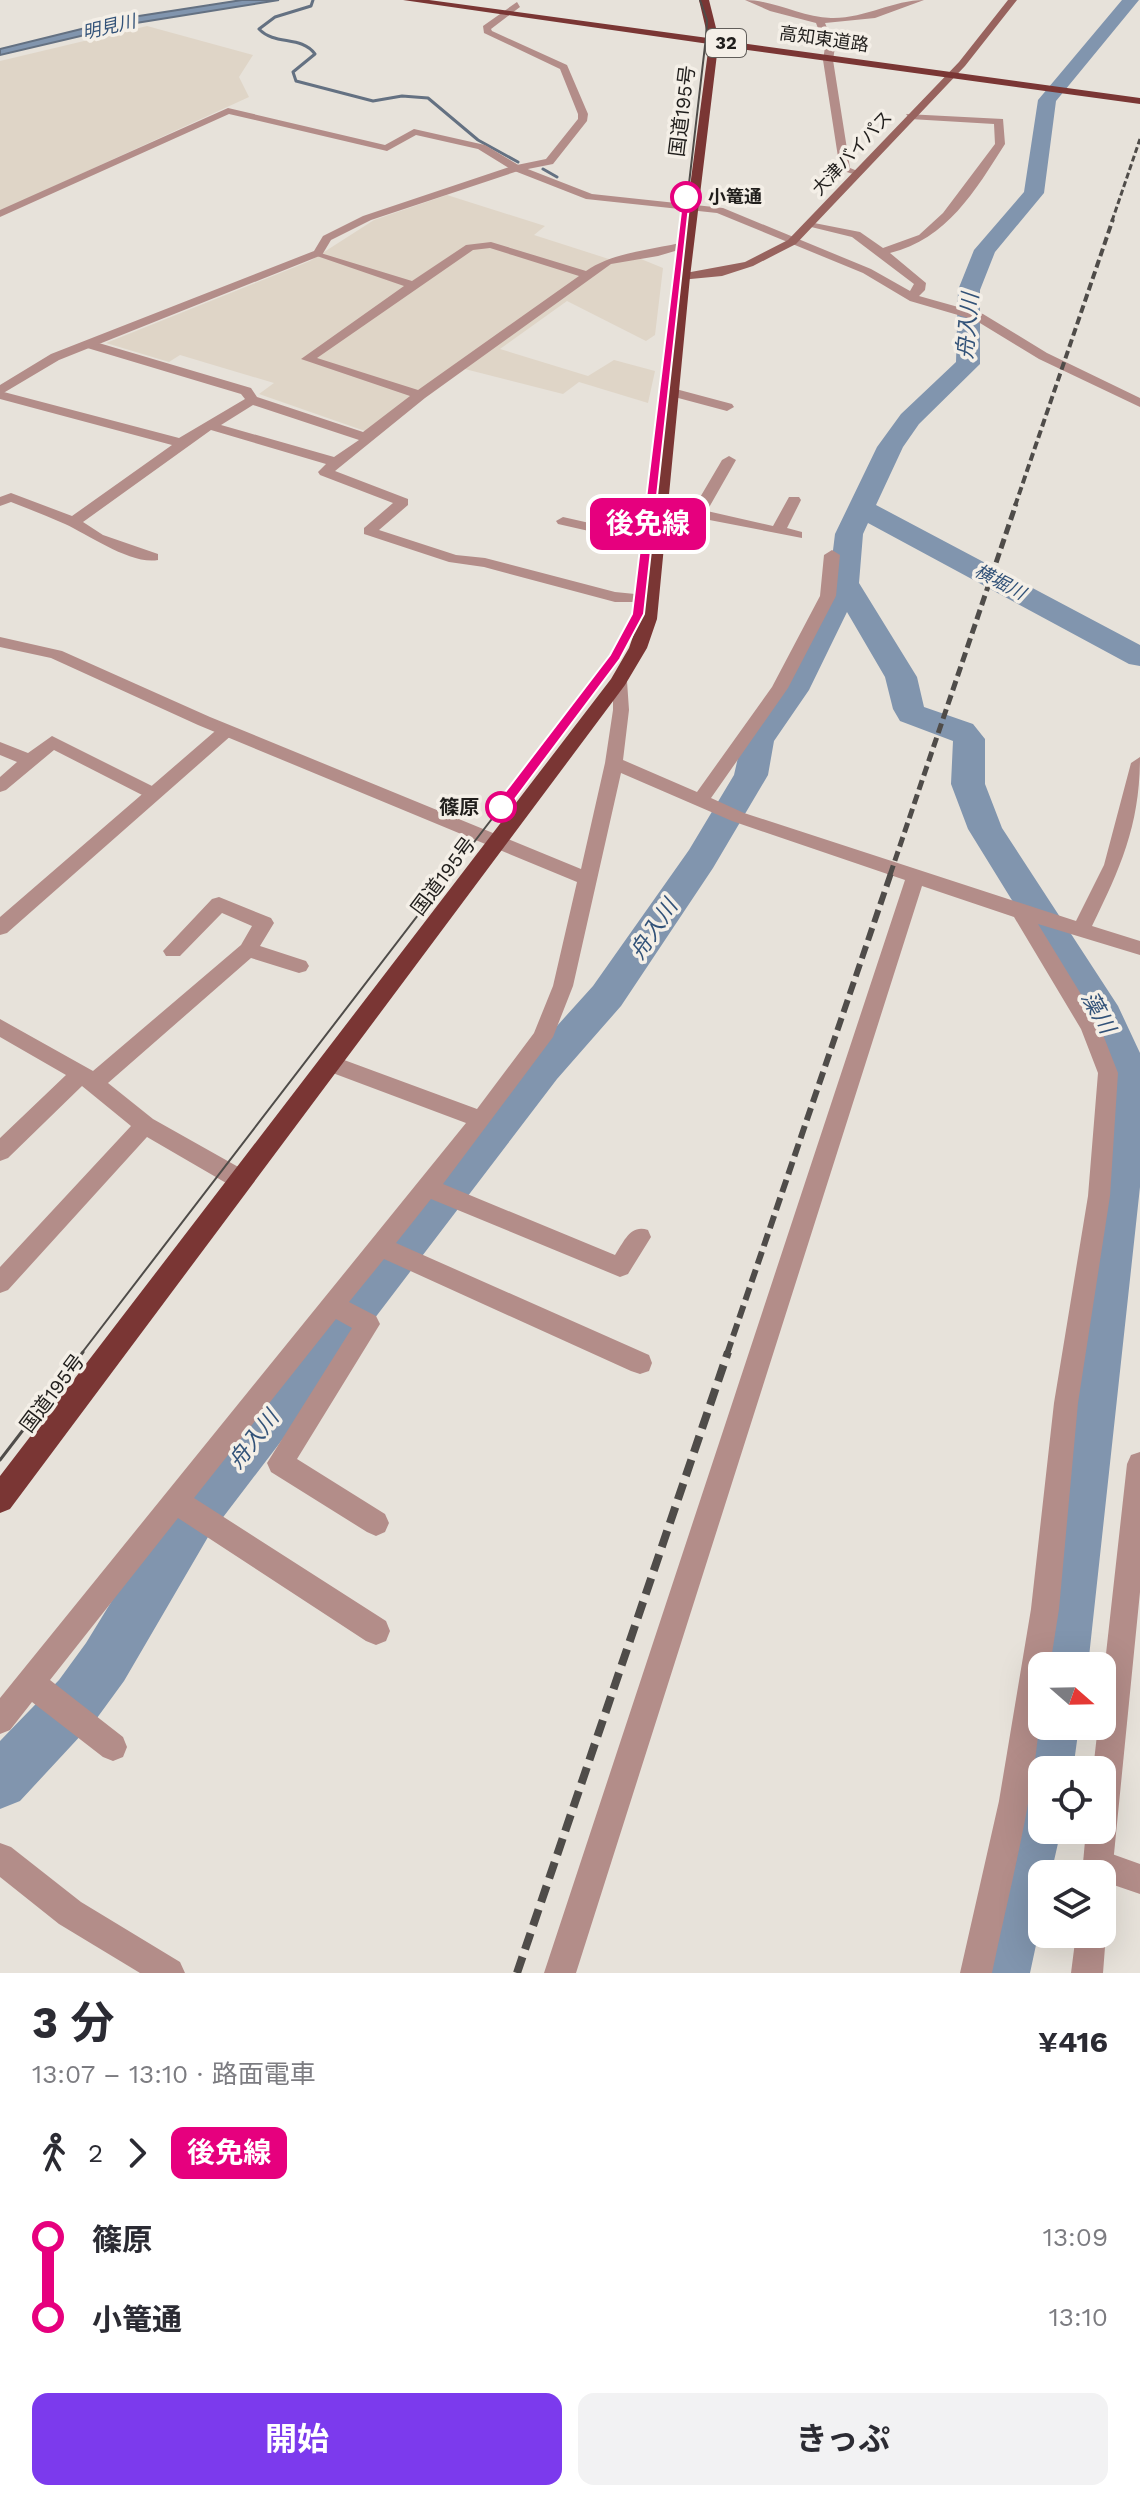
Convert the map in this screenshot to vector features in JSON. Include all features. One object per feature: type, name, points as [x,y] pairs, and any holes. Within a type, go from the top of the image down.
[{"type":"highway","name":"高知東道路","points":[[408,0],[829,52],[975,66]]},
{"type":"highway","name":"高知東道路","points":[[478,0],[521,3],[713,36]]},
{"type":"highway","name":"国道195号","points":[[0,1499],[619,681],[638,648],[648,619],[713,36],[704,0]]},
{"type":"highway","name":"高知東道路","points":[[829,52],[952,75],[1140,101]]},
{"type":"main road","name":"大津バイパス","points":[[684,277],[722,272],[749,264],[792,242],[952,75],[1013,0]]},
{"type":"street","points":[[749,0],[788,16],[857,21],[920,0]]},
{"type":"street","points":[[0,393],[55,357],[318,253],[327,238],[367,218],[516,168],[549,162],[583,119],[583,114],[564,67],[488,33],[486,28],[521,3]]},
{"type":"street","points":[[819,20],[829,52],[845,170],[856,174]]},
{"type":"street","points":[[0,214],[228,111],[387,148],[414,132],[481,147],[516,168],[590,197],[719,210],[867,271],[911,296],[979,317],[1043,356],[1140,403]]},
{"type":"street","points":[[881,252],[908,245],[928,234],[969,188],[1000,144],[999,121],[910,116]]},
{"type":"street","points":[[745,222],[778,223],[856,234],[920,283],[919,290],[911,296]]},
{"type":"street","points":[[365,437],[608,261],[658,253],[688,244]]},
{"type":"street","points":[[420,395],[307,359],[470,247],[491,245],[588,275]]},
{"type":"street","points":[[318,253],[413,285]]},
{"type":"street","points":[[88,344],[246,391],[252,400],[369,439],[325,472],[403,502],[369,531],[454,559],[485,563],[615,597],[650,599]]},
{"type":"street","points":[[672,392],[727,407]]},
{"type":"street","points":[[0,393],[181,443]]},
{"type":"street","points":[[73,522],[207,425],[252,400]]},
{"type":"street","points":[[207,425],[336,462]]},
{"type":"street","points":[[698,514],[729,460]]},
{"type":"street","points":[[0,502],[11,497],[73,522],[98,538],[153,557]]},
{"type":"street","points":[[778,531],[794,500]]},
{"type":"street","points":[[658,514],[685,518],[698,514],[797,535]]},
{"type":"street","points":[[563,521],[655,542]]},
{"type":"street","points":[[700,801],[780,688],[828,596],[832,555]]},
{"type":"street","points":[[0,642],[56,654],[227,730],[588,879]]},
{"type":"street","points":[[0,1720],[40,1691],[176,1502],[481,1120],[543,1037],[563,986],[614,763],[621,710],[619,681]]},
{"type":"street","points":[[0,928],[227,730]]},
{"type":"street","points":[[0,786],[52,742],[154,794]]},
{"type":"street","points":[[0,748],[30,761]]},
{"type":"street","points":[[614,763],[730,814],[1025,913],[1140,948]]},
{"type":"street","points":[[1081,930],[1113,865],[1140,763]]},
{"type":"street","points":[[560,1973],[915,877]]},
{"type":"street","points":[[0,1152],[87,1078],[248,950],[264,923],[219,904],[173,951]]},
{"type":"street","points":[[976,1973],[1014,1801],[1045,1609],[1066,1403],[1099,1196],[1108,1073],[1091,1028],[1025,913]]},
{"type":"street","points":[[248,950],[299,966]]},
{"type":"street","points":[[0,1027],[87,1078],[145,1125],[203,1161],[241,1180]]},
{"type":"street","points":[[329,1063],[481,1120]]},
{"type":"street","points":[[0,1283],[145,1125]]},
{"type":"street","points":[[425,1187],[620,1267],[640,1237]]},
{"type":"street","points":[[379,1246],[640,1363]]},
{"type":"street","points":[[332,1305],[368,1324],[280,1463],[376,1523]]},
{"type":"street","points":[[1109,1756],[1140,1464]]},
{"type":"street","points":[[176,1502],[376,1631]]},
{"type":"street","points":[[40,1691],[113,1747]]},
{"type":"street","points":[[0,1858],[70,1913],[169,1973]]},
{"type":"street","points":[[1116,1873],[1140,1879]]},
{"type":"street","points":[[1087,1973],[1090,1948]]},
{"type":"shaded area","points":[[147,26],[253,55],[239,77],[249,97],[0,211],[0,61]]},
{"type":"shaded area","points":[[447,195],[545,226],[534,235],[615,261],[641,259],[663,268],[655,335],[646,341],[567,301],[500,349],[588,376],[614,360],[655,371],[648,403],[579,382],[563,394],[453,366],[365,431],[259,394],[274,383],[180,355],[169,362],[106,343],[310,261],[374,220]]},
{"type":"water","name":"明見川","points":[[242,0],[279,0],[136,23],[0,55],[0,49],[126,18]]},
{"type":"waterway","points":[[313,0],[311,6],[275,17],[259,29],[273,37],[303,44],[315,54],[293,72],[296,81],[373,101],[402,96],[428,98],[478,140],[518,162]]},
{"type":"waterway","name":"舟入川","points":[[861,508],[890,447],[910,419],[968,364],[969,290],[985,250],[1034,193],[1047,100],[1131,0]]},
{"type":"waterway","points":[[543,169],[557,177]]},
{"type":"waterway","name":"舟入川","points":[[844,583],[849,534],[861,508]]},
{"type":"waterway","name":"横堀川","points":[[861,508],[1140,657]]},
{"type":"waterway","name":"舟入川","points":[[0,1781],[78,1699],[105,1662],[190,1520],[543,1068],[607,996],[701,859],[751,775],[758,740],[793,690],[844,583]]},
{"type":"waterway","name":"藻川","points":[[844,583],[901,677],[911,714],[962,731],[969,739],[968,784],[985,829],[1104,1017],[1125,1064],[1124,1141],[1064,1652]]},
{"type":"waterway","name":"藻川","points":[[1047,1756],[1050,1740]]},
{"type":"waterway","name":"藻川","points":[[1000,1973],[1029,1844]]},
{"type":"tram line","points":[[81,1354],[501,807],[630,633],[638,614],[642,589],[706,37],[707,20],[700,0]]},
{"type":"tram line","name":"後免線","points":[[501,807],[616,656],[638,614],[686,197]]},
{"type":"tram line","points":[[0,1460],[83,1352]]},
{"type":"railway","points":[[1112,221],[1140,139]]},
{"type":"railway","points":[[1015,506],[1113,219]]},
{"type":"railway","points":[[890,875],[1016,504]]},
{"type":"railway","points":[[727,1354],[891,873]]},
{"type":"railway","points":[[517,1973],[728,1352]]},
{"type":"place","name":"小篭通","points":[[686,197]]},
{"type":"place","name":"篠原","points":[[501,807]]}]
